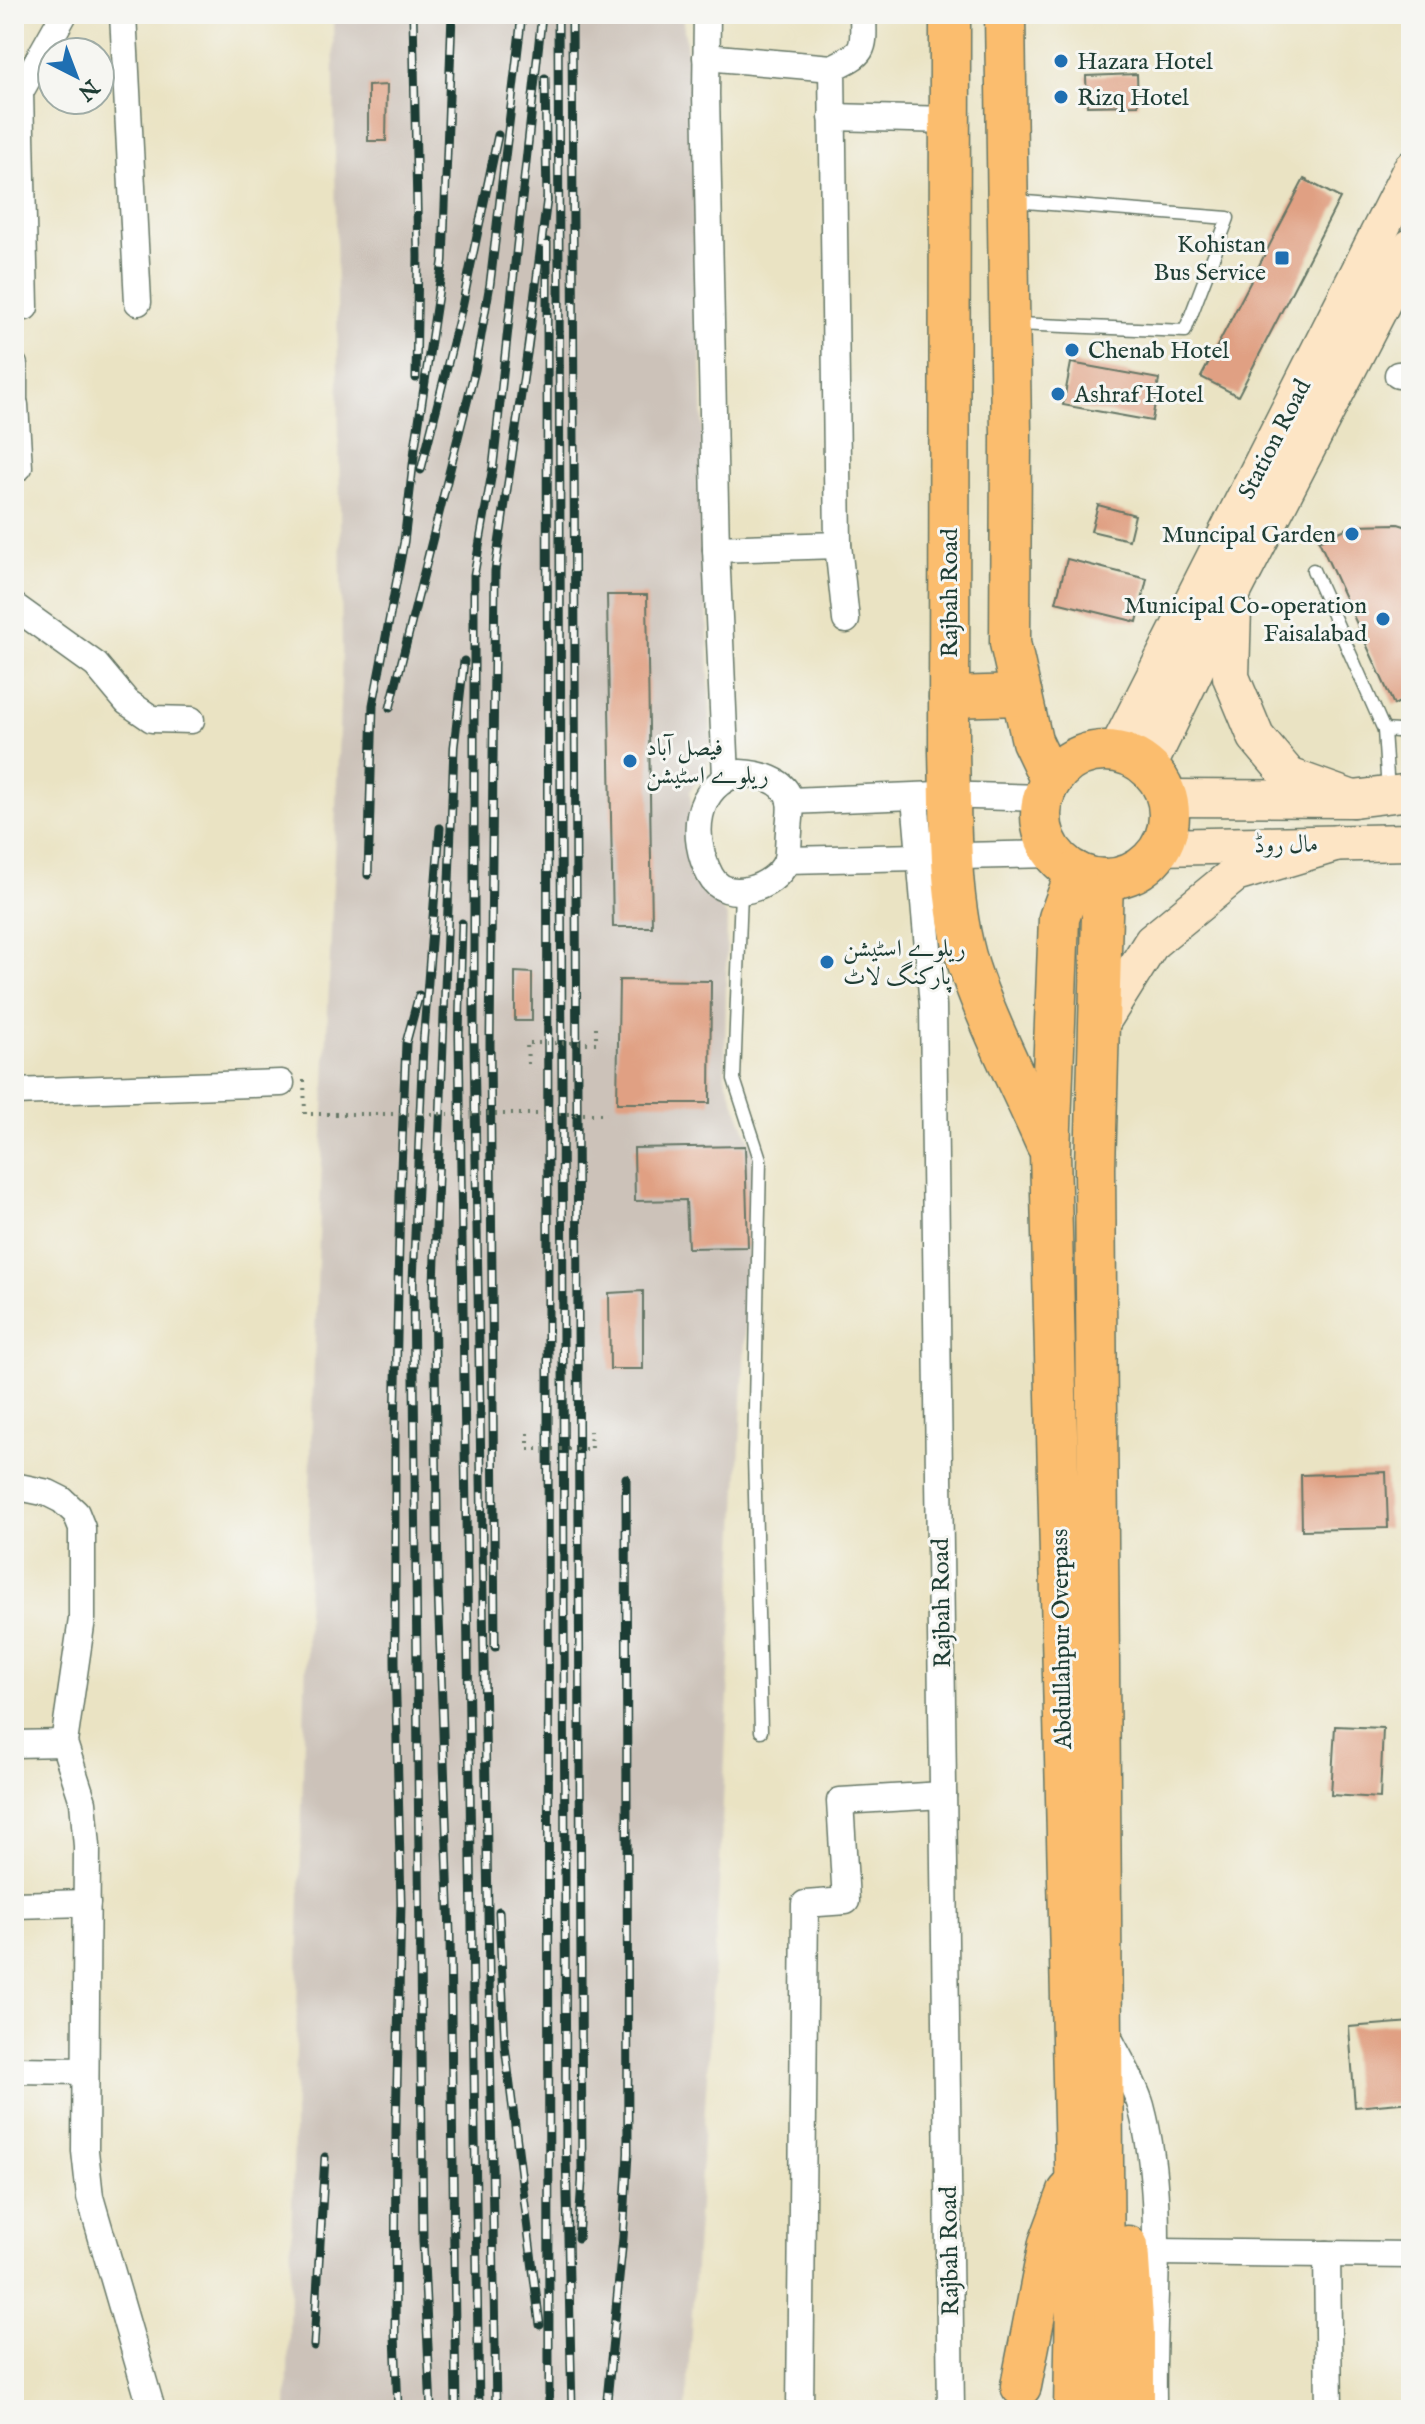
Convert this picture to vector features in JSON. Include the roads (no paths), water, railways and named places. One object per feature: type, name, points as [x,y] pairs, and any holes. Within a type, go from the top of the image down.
[{"type":"main road","name":"Rajbah Road","points":[[950,14],[949,697],[932,797],[936,856],[972,975],[1050,1152]]},
{"type":"main road","points":[[1005,14],[1010,643],[1032,741],[1047,790]]},
{"type":"main road","name":"Station Road","points":[[1143,772],[1411,169]]},
{"type":"main road","points":[[949,234],[1007,217]]},
{"type":"main road","name":"Station Road","points":[[1143,772],[1411,247]]},
{"type":"main road","points":[[1234,590],[1231,677],[1256,737],[1289,776],[1353,799]]},
{"type":"main road","points":[[949,697],[1022,695]]},
{"type":"main road","points":[[1097,751],[1143,772],[1168,823],[1160,847],[1136,871],[1120,877],[1078,868],[1045,837],[1041,818],[1047,790],[1064,766],[1080,756],[1097,751]]},
{"type":"main road","name":"مال روڈ","points":[[1143,772],[1353,799],[1400,794]]},
{"type":"main road","name":"مال روڈ","points":[[1160,847],[1411,842]]},
{"type":"main road","points":[[1098,1028],[1152,942],[1235,874],[1338,843]]},
{"type":"main road","name":"Abdullahpur Overpass","points":[[1078,868],[1098,1028],[1095,1168],[1105,2410]]},
{"type":"main road","name":"Abdullahpur Overpass","points":[[1074,2394],[1077,2241],[1050,1152],[1059,918],[1078,868]]},
{"type":"main road","points":[[1102,2129],[1127,2230],[1134,2334],[1134,2410]]},
{"type":"main road","points":[[1074,2394],[1012,2398],[1049,2243],[1075,2174]]},
{"type":"street","points":[[25,307],[20,92],[64,14]]},
{"type":"street","points":[[123,14],[138,302]]},
{"type":"street","points":[[707,14],[716,549],[726,777]]},
{"type":"street","points":[[706,57],[832,68],[857,56],[864,42],[863,14]]},
{"type":"street","points":[[832,68],[838,545],[846,620]]},
{"type":"street","points":[[832,117],[950,120]]},
{"type":"street","points":[[14,365],[19,467]]},
{"type":"street","points":[[716,549],[838,545]]},
{"type":"street","points":[[14,606],[96,665],[127,702],[152,719],[191,720]]},
{"type":"street","points":[[754,773],[774,781],[785,790],[790,801],[787,860],[772,879],[741,892],[727,889],[712,880],[700,846],[700,807],[707,795],[726,777],[754,773]]},
{"type":"street","points":[[790,801],[1047,790]]},
{"type":"street","points":[[787,860],[936,856],[1078,868]]},
{"type":"street","name":"Rajbah Road","points":[[936,856],[933,1006],[951,2410]]},
{"type":"street","points":[[14,1092],[293,1081]]},
{"type":"street","points":[[14,1486],[48,1493],[62,1500],[76,1513],[82,1528],[82,1619],[64,1743],[83,1802],[87,1846],[85,2151],[90,2197],[152,2410]]},
{"type":"street","points":[[14,1744],[64,1743]]},
{"type":"street","points":[[800,2410],[805,1904],[846,1901],[840,1801],[943,1795]]},
{"type":"street","points":[[14,1905],[87,1903]]},
{"type":"street","points":[[1101,2022],[1140,2104],[1152,2169],[1158,2252],[1154,2410]]},
{"type":"street","points":[[14,2070],[85,2071]]},
{"type":"street","points":[[1158,2252],[1411,2255]]},
{"type":"street","points":[[1327,2254],[1329,2410]]},
{"type":"lane","points":[[1007,217],[1228,218],[1185,331],[1009,324]]},
{"type":"lane","points":[[1313,570],[1384,730],[1400,794]]},
{"type":"lane","points":[[1384,730],[1411,732]]},
{"type":"lane","points":[[741,892],[734,1079],[760,1159],[754,1455],[761,1731]]},
{"type":"railway","points":[[413,14],[418,257],[416,378]]},
{"type":"railway","points":[[368,875],[373,705],[404,542],[443,261],[452,14]]},
{"type":"railway","points":[[390,708],[475,370],[490,284],[522,14]]},
{"type":"railway","points":[[496,2410],[474,1040],[474,575],[493,467],[542,14]]},
{"type":"railway","points":[[558,14],[566,2152],[572,2410]]},
{"type":"railway","points":[[572,14],[582,2181],[578,2238]]},
{"type":"railway","points":[[545,78],[547,202]]},
{"type":"railway","points":[[421,470],[462,307],[498,135]]},
{"type":"railway","points":[[495,1647],[490,1044],[495,571],[547,199]]},
{"type":"railway","points":[[547,242],[549,2410]]},
{"type":"railway","points":[[456,2410],[450,1935],[438,1587],[434,1284],[454,747],[464,661]]},
{"type":"railway","points":[[431,2410],[423,2241],[413,1282],[423,1045],[440,828]]},
{"type":"railway","points":[[462,923],[459,1035],[479,2410]]},
{"type":"railway","points":[[398,2410],[395,2335],[396,2130],[401,1903],[395,1662],[395,1430],[406,1043],[419,995]]},
{"type":"railway","points":[[606,2410],[628,2153],[626,1478]]},
{"type":"railway","points":[[499,1911],[505,2046],[540,2325]]},
{"type":"railway","points":[[314,2346],[325,2157]]},
{"type":"place","name":"Hazara Hotel","points":[[1061,61]]},
{"type":"place","name":"Rizq Hotel","points":[[1061,97]]},
{"type":"place","name":"Kohistan Bus Service","points":[[1282,258]]},
{"type":"place","name":"Chenab Hotel","points":[[1072,350]]},
{"type":"place","name":"Ashraf Hotel","points":[[1058,394]]},
{"type":"place","name":"Muncipal Garden","points":[[1352,534]]},
{"type":"place","name":"Municipal Co-operation Faisalabad","points":[[1383,619]]},
{"type":"place","name":"فیصل آباد ریلوے اسٹیشن","points":[[630,761]]},
{"type":"place","name":"ریلوے اسٹیشن پارکنگ لاٹ","points":[[827,962]]}]
